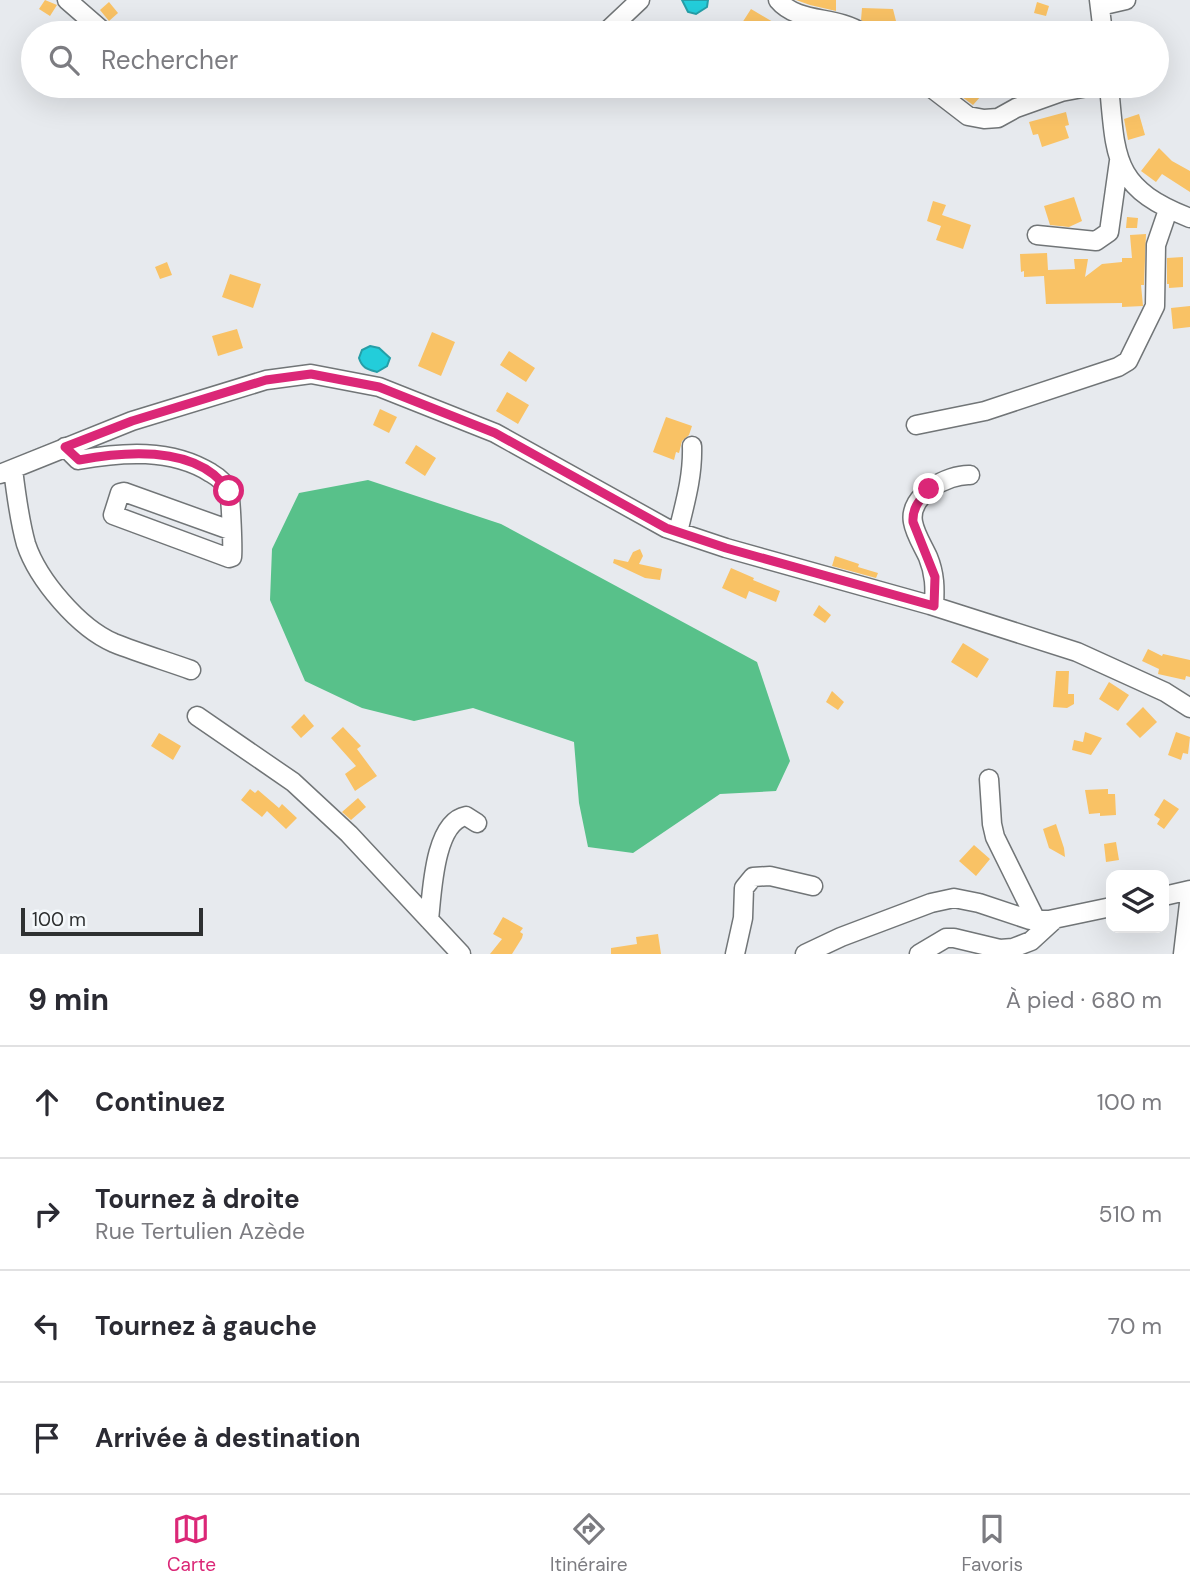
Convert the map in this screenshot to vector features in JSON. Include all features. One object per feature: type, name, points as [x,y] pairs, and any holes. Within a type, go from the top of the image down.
[{"type":"street","points":[[67,0],[92,21]]},
{"type":"street","points":[[618,21],[640,0]]},
{"type":"street","points":[[778,0],[793,13],[837,21]]},
{"type":"street","points":[[1102,21],[1100,3],[1126,0]]},
{"type":"street","points":[[945,98],[968,116],[984,119],[998,118],[1044,98]]},
{"type":"street","points":[[1110,98],[1115,150],[1128,179],[1161,206],[1190,218]]},
{"type":"street","points":[[1037,235],[1096,242],[1103,238],[1109,232],[1119,161]]},
{"type":"street","points":[[916,425],[985,411],[1118,367],[1128,361],[1155,306],[1156,246],[1168,210]]},
{"type":"street","points":[[191,670],[113,642],[85,626],[60,600],[27,546],[7,471],[132,421],[266,380],[311,374],[379,387],[495,433],[678,532],[934,606],[1077,652],[1164,692],[1190,708]]},
{"type":"street","points":[[678,532],[690,485],[692,446]]},
{"type":"street","points":[[65,447],[79,460],[112,454],[169,456],[198,465],[220,479],[229,491],[233,554],[229,558],[113,515],[120,493],[124,492],[230,530]]},
{"type":"street","points":[[934,606],[935,577],[915,529],[912,514],[929,489],[952,477],[970,475]]},
{"type":"street","points":[[197,716],[292,782],[349,834],[461,954]]},
{"type":"street","points":[[989,779],[995,837],[1036,920]]},
{"type":"street","points":[[429,920],[439,846],[459,817],[466,816],[477,823]]},
{"type":"street","points":[[735,954],[743,918],[744,888],[752,877],[770,876],[813,886]]},
{"type":"street","points":[[1169,895],[1190,892],[1183,954]]},
{"type":"street","points":[[805,954],[841,937],[930,903],[954,898],[1036,920],[1055,919],[1106,908]]},
{"type":"street","points":[[919,954],[946,938],[1000,949],[1013,948],[1031,941],[1055,919]]},
{"type":"green space","points":[[368,480],[501,524],[757,662],[790,761],[776,791],[720,794],[633,853],[588,847],[579,803],[574,742],[473,708],[414,721],[362,708],[305,681],[270,600],[272,549],[299,493]]},
{"type":"water","points":[[682,0],[708,0],[707,7],[696,14],[688,12]]},
{"type":"water","points":[[370,346],[379,348],[390,358],[387,366],[377,372],[365,368],[359,358],[362,350]]},
{"type":"building","points":[[45,0],[57,5],[50,16],[39,9]]},
{"type":"building","points":[[796,0],[836,0],[836,11],[810,5]]},
{"type":"building","points":[[109,2],[118,13],[109,21],[100,10]]},
{"type":"building","points":[[1037,2],[1049,6],[1046,16],[1034,13]]},
{"type":"building","points":[[862,8],[893,9],[896,21],[862,21]]},
{"type":"building","points":[[751,9],[771,21],[743,21]]},
{"type":"building","points":[[963,98],[979,98],[973,105]]},
{"type":"building","points":[[1066,112],[1069,125],[1065,126],[1069,138],[1042,147],[1038,134],[1033,135],[1029,122]]},
{"type":"building","points":[[1139,114],[1145,135],[1128,140],[1124,119]]},
{"type":"building","points":[[1159,148],[1172,161],[1190,171],[1190,192],[1162,174],[1156,182],[1141,171]]},
{"type":"building","points":[[1074,197],[1082,221],[1069,227],[1050,225],[1044,206]]},
{"type":"building","points":[[933,201],[946,205],[942,215],[971,225],[963,249],[936,240],[941,226],[927,221]]},
{"type":"building","points":[[1127,217],[1138,218],[1137,228],[1126,228]]},
{"type":"building","points":[[1146,234],[1144,285],[1141,285],[1143,306],[1122,307],[1122,303],[1046,304],[1044,276],[1024,277],[1024,271],[1021,272],[1020,254],[1047,253],[1048,270],[1075,269],[1074,259],[1088,259],[1085,277],[1102,264],[1132,258],[1130,235]]},
{"type":"building","points":[[1183,257],[1183,287],[1169,288],[1167,258]]},
{"type":"building","points":[[167,262],[172,275],[160,279],[155,267]]},
{"type":"building","points":[[230,274],[261,284],[253,308],[222,297]]},
{"type":"building","points":[[1190,306],[1190,327],[1173,329],[1171,308]]},
{"type":"building","points":[[237,329],[243,348],[218,356],[212,336]]},
{"type":"building","points":[[432,332],[455,342],[441,376],[418,366]]},
{"type":"building","points":[[509,351],[535,368],[526,382],[500,365]]},
{"type":"building","points":[[507,392],[529,405],[518,424],[496,411]]},
{"type":"building","points":[[380,409],[397,417],[389,433],[373,425]]},
{"type":"building","points":[[666,417],[692,426],[674,460],[653,452]]},
{"type":"building","points":[[416,445],[436,458],[425,476],[405,463]]},
{"type":"building","points":[[640,549],[643,556],[639,564],[662,569],[660,580],[645,578],[613,563],[614,559],[628,562],[633,552]]},
{"type":"building","points":[[835,556],[878,573],[876,578],[832,566]]},
{"type":"building","points":[[731,568],[780,591],[776,602],[749,591],[746,599],[722,588]]},
{"type":"building","points":[[819,605],[831,615],[825,623],[813,615]]},
{"type":"building","points":[[963,643],[989,659],[977,678],[951,662]]},
{"type":"building","points":[[1148,649],[1162,656],[1163,654],[1190,660],[1190,677],[1186,676],[1185,680],[1158,674],[1159,669],[1142,661]]},
{"type":"building","points":[[1056,671],[1069,671],[1068,694],[1074,694],[1074,704],[1067,708],[1053,707]]},
{"type":"building","points":[[1109,682],[1129,695],[1118,711],[1099,699]]},
{"type":"building","points":[[832,691],[844,702],[838,710],[826,702]]},
{"type":"building","points":[[1143,707],[1157,722],[1140,738],[1126,724]]},
{"type":"building","points":[[304,714],[314,726],[301,738],[291,727]]},
{"type":"building","points":[[343,727],[361,746],[357,749],[377,776],[355,791],[345,774],[356,766],[331,738]]},
{"type":"building","points":[[1085,732],[1102,738],[1091,755],[1072,750],[1074,740],[1083,742]]},
{"type":"building","points":[[1176,732],[1190,737],[1188,754],[1183,753],[1181,760],[1168,755]]},
{"type":"building","points":[[159,733],[181,746],[173,760],[151,746]]},
{"type":"building","points":[[250,789],[255,793],[258,790],[279,808],[282,804],[297,818],[286,829],[267,811],[262,817],[241,800]]},
{"type":"building","points":[[1108,789],[1108,794],[1115,794],[1116,815],[1089,814],[1085,790]]},
{"type":"building","points":[[358,798],[366,807],[351,820],[342,812]]},
{"type":"building","points":[[1164,799],[1179,809],[1164,829],[1157,824],[1160,819],[1154,815]]},
{"type":"building","points":[[1056,824],[1065,857],[1049,848],[1043,829]]},
{"type":"building","points":[[1116,842],[1119,860],[1106,862],[1104,844]]},
{"type":"building","points":[[974,845],[990,859],[976,876],[959,861]]},
{"type":"building","points":[[503,917],[523,928],[520,932],[523,934],[522,938],[512,954],[490,954],[502,939],[493,934]]},
{"type":"building","points":[[658,934],[661,954],[611,954],[611,948],[637,944],[636,937]]},
{"type":"route","points":[[229,491],[220,479],[198,465],[169,456],[112,454],[79,460],[65,447],[132,421],[266,380],[311,374],[379,387],[495,433],[666,528],[726,548],[934,606],[935,577],[915,529],[912,514],[929,489]]}]
